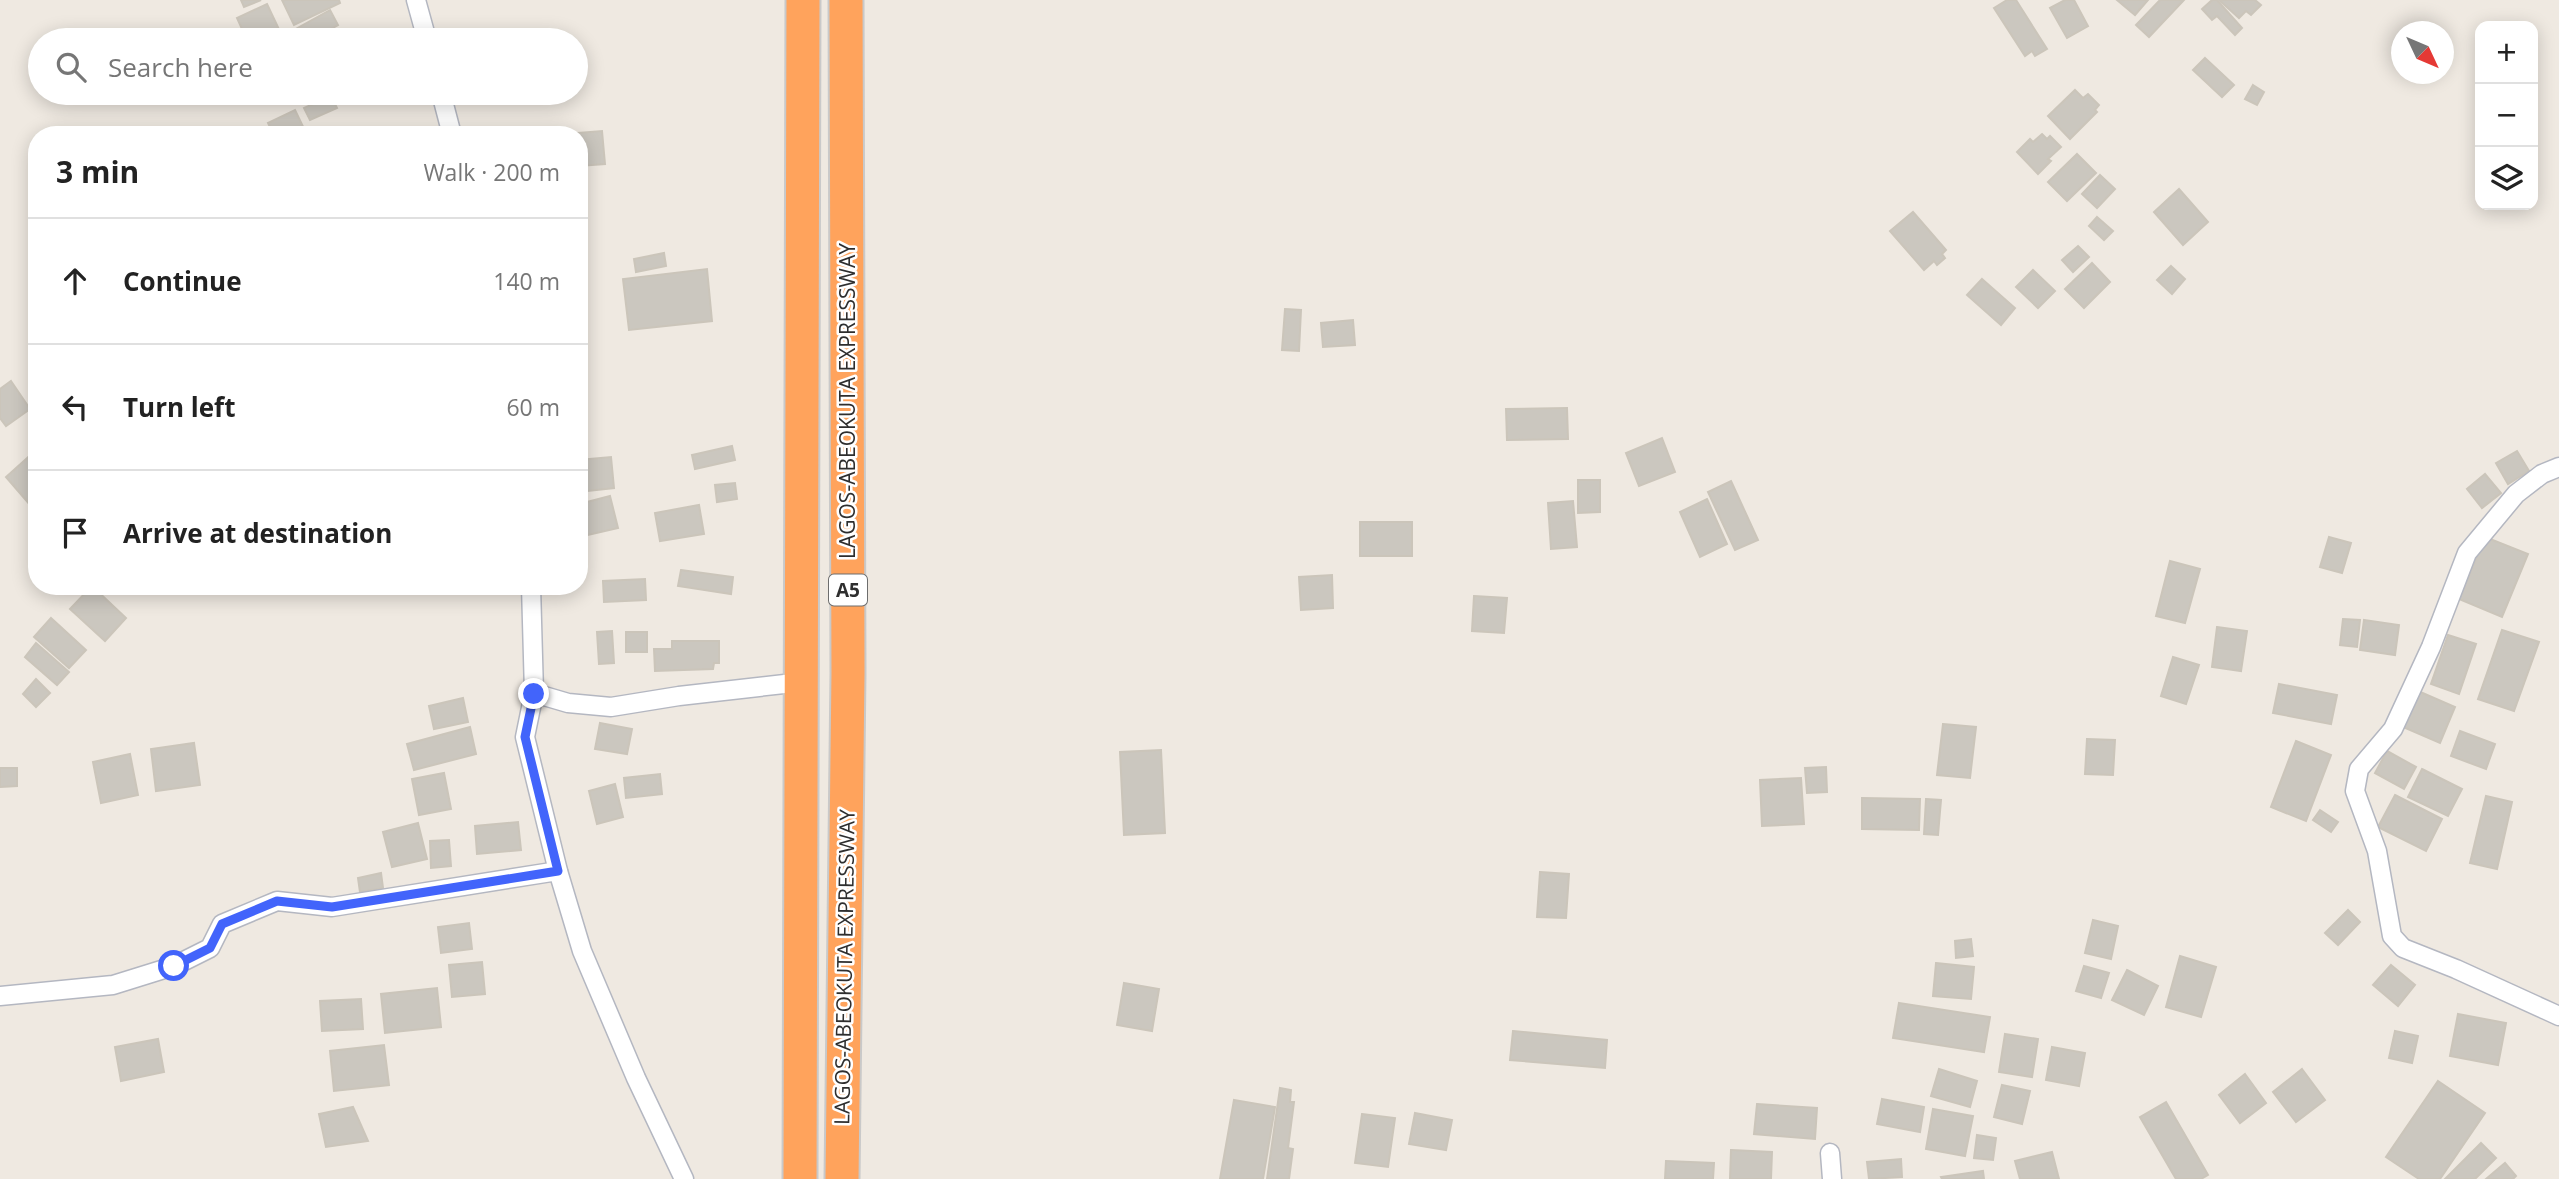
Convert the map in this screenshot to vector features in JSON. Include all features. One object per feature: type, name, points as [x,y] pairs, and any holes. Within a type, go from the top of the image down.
[{"type":"highway","name":"LAGOS-ABEOKUTA EXPRESSWAY","points":[[800,1179],[803,0]]},
{"type":"highway","name":"LAGOS-ABEOKUTA EXPRESSWAY","points":[[842,1179],[848,673],[846,0]]},
{"type":"street","points":[[416,0],[423,28]]},
{"type":"street","points":[[443,105],[449,126]]},
{"type":"street","points":[[2559,467],[2542,474],[2516,494],[2467,554],[2431,647],[2393,729],[2359,769],[2355,791],[2377,851],[2392,936],[2403,948],[2456,969],[2559,1017]]},
{"type":"street","points":[[531,595],[534,694],[525,737],[558,871],[582,951],[636,1078],[684,1179]]},
{"type":"street","points":[[534,694],[568,703],[611,707],[802,682]]},
{"type":"street","points":[[0,996],[113,985],[174,966],[210,948],[222,924],[277,901],[332,907],[558,871]]},
{"type":"street","points":[[1830,1153],[1832,1179]]},
{"type":"building","points":[[241,0],[261,0],[244,7]]},
{"type":"building","points":[[282,0],[339,0],[340,3],[294,25]]},
{"type":"building","points":[[2007,0],[2016,0],[2047,49],[2035,56],[2032,51],[2025,56],[1994,8]]},
{"type":"building","points":[[2065,0],[2074,0],[2088,26],[2067,38],[2050,8]]},
{"type":"building","points":[[2117,0],[2148,0],[2135,15]]},
{"type":"building","points":[[2160,0],[2184,0],[2149,37],[2136,25]]},
{"type":"building","points":[[2212,0],[2217,0],[2242,28],[2235,35],[2217,16],[2212,20],[2202,9]]},
{"type":"building","points":[[2219,0],[2255,0],[2261,5],[2251,15],[2246,11],[2239,18]]},
{"type":"building","points":[[267,4],[278,28],[242,28],[237,18]]},
{"type":"building","points":[[330,10],[338,25],[333,28],[298,28]]},
{"type":"building","points":[[2205,58],[2234,85],[2222,97],[2193,70]]},
{"type":"building","points":[[2253,85],[2264,92],[2257,105],[2245,99]]},
{"type":"building","points":[[2075,90],[2083,98],[2088,94],[2099,105],[2095,110],[2097,112],[2070,139],[2048,116]]},
{"type":"building","points":[[311,105],[336,105],[337,108],[310,120],[304,108]]},
{"type":"building","points":[[295,110],[303,126],[270,126],[268,123]]},
{"type":"building","points":[[602,131],[605,164],[588,165],[588,132]]},
{"type":"building","points":[[2042,134],[2047,139],[2050,136],[2061,147],[2048,159],[2051,161],[2038,174],[2017,152],[2030,139],[2033,142]]},
{"type":"building","points":[[2077,154],[2096,173],[2067,201],[2048,182]]},
{"type":"building","points":[[2100,175],[2115,189],[2097,208],[2082,194]]},
{"type":"building","points":[[2179,189],[2208,222],[2183,245],[2154,212]]},
{"type":"building","points":[[1913,212],[1946,250],[1942,254],[1945,258],[1937,265],[1934,261],[1924,270],[1890,231]]},
{"type":"building","points":[[2097,217],[2113,231],[2104,240],[2089,226]]},
{"type":"building","points":[[2078,246],[2089,257],[2073,272],[2062,260]]},
{"type":"building","points":[[664,253],[666,266],[636,272],[634,259]]},
{"type":"building","points":[[2092,263],[2110,282],[2084,308],[2065,289]]},
{"type":"building","points":[[2171,266],[2185,279],[2172,294],[2157,280]]},
{"type":"building","points":[[707,269],[712,321],[629,330],[623,279]]},
{"type":"building","points":[[2033,270],[2055,291],[2038,308],[2016,287]]},
{"type":"building","points":[[1982,279],[2015,308],[2001,325],[1967,295]]},
{"type":"building","points":[[1285,309],[1301,310],[1299,351],[1282,350]]},
{"type":"building","points":[[1353,320],[1355,345],[1323,347],[1321,323]]},
{"type":"building","points":[[11,381],[28,406],[28,410],[6,426],[0,418],[0,389]]},
{"type":"building","points":[[1567,408],[1568,439],[1507,440],[1506,409]]},
{"type":"building","points":[[1662,438],[1675,472],[1639,486],[1626,453]]},
{"type":"building","points":[[732,446],[735,460],[695,469],[692,455]]},
{"type":"building","points":[[2517,451],[2529,471],[2508,484],[2496,463]]},
{"type":"building","points":[[28,457],[28,503],[6,477]]},
{"type":"building","points":[[611,457],[614,488],[588,491],[588,459]]},
{"type":"building","points":[[2485,474],[2501,493],[2482,508],[2467,489]]},
{"type":"building","points":[[1578,480],[1600,480],[1600,512],[1578,513]]},
{"type":"building","points":[[1731,481],[1758,540],[1735,550],[1708,492]]},
{"type":"building","points":[[735,483],[737,499],[717,502],[715,485]]},
{"type":"building","points":[[610,496],[618,528],[588,535],[588,502]]},
{"type":"building","points":[[1707,499],[1727,544],[1700,557],[1680,512]]},
{"type":"building","points":[[1573,501],[1577,547],[1551,549],[1548,503]]},
{"type":"building","points":[[699,505],[704,534],[660,541],[655,513]]},
{"type":"building","points":[[1360,522],[1412,522],[1412,556],[1360,556]]},
{"type":"building","points":[[2329,537],[2351,543],[2342,573],[2320,567]]},
{"type":"building","points":[[2485,537],[2528,554],[2502,617],[2459,599]]},
{"type":"building","points":[[2170,561],[2200,569],[2185,623],[2156,616]]},
{"type":"building","points":[[681,570],[733,577],[731,594],[678,586]]},
{"type":"building","points":[[1332,575],[1333,608],[1301,610],[1299,577]]},
{"type":"building","points":[[645,579],[646,600],[604,602],[603,581]]},
{"type":"building","points":[[83,595],[102,595],[126,618],[105,641],[70,609]]},
{"type":"building","points":[[1474,596],[1507,598],[1504,633],[1472,631]]},
{"type":"building","points":[[51,618],[86,650],[69,668],[34,637]]},
{"type":"building","points":[[2343,619],[2360,620],[2357,647],[2340,645]]},
{"type":"building","points":[[2364,620],[2399,625],[2395,655],[2360,650]]},
{"type":"building","points":[[2217,627],[2247,631],[2241,671],[2212,667]]},
{"type":"building","points":[[2502,630],[2539,642],[2514,711],[2478,699]]},
{"type":"building","points":[[612,631],[614,663],[599,664],[597,632]]},
{"type":"building","points":[[626,632],[647,632],[647,652],[626,652]]},
{"type":"building","points":[[2448,635],[2476,644],[2459,694],[2431,684]]},
{"type":"building","points":[[672,641],[719,641],[719,663],[714,663],[713,669],[655,671],[654,649],[672,649]]},
{"type":"building","points":[[36,643],[69,672],[57,685],[25,657]]},
{"type":"building","points":[[2173,657],[2199,665],[2186,704],[2161,696]]},
{"type":"building","points":[[36,679],[50,693],[36,707],[23,694]]},
{"type":"building","points":[[2279,684],[2337,695],[2331,724],[2273,713]]},
{"type":"building","points":[[2418,691],[2455,707],[2440,743],[2403,727]]},
{"type":"building","points":[[463,698],[468,722],[434,729],[429,706]]},
{"type":"building","points":[[600,723],[632,729],[627,754],[595,749]]},
{"type":"building","points":[[1943,724],[1976,727],[1970,778],[1937,775]]},
{"type":"building","points":[[470,727],[476,754],[414,770],[407,744]]},
{"type":"building","points":[[2460,731],[2495,744],[2486,769],[2451,756]]},
{"type":"building","points":[[2087,739],[2115,740],[2113,775],[2085,774]]},
{"type":"building","points":[[2296,741],[2331,755],[2306,821],[2271,807]]},
{"type":"building","points":[[194,743],[200,785],[156,791],[151,749]]},
{"type":"building","points":[[1161,750],[1165,833],[1124,835],[1120,752]]},
{"type":"building","points":[[2387,751],[2416,767],[2404,789],[2375,773]]},
{"type":"building","points":[[130,754],[138,795],[101,803],[93,762]]},
{"type":"building","points":[[1826,767],[1827,792],[1807,793],[1805,768]]},
{"type":"building","points":[[0,768],[17,768],[17,786],[0,787]]},
{"type":"building","points":[[2422,769],[2462,789],[2448,816],[2408,797]]},
{"type":"building","points":[[444,773],[451,809],[419,815],[412,779]]},
{"type":"building","points":[[660,774],[662,794],[626,798],[624,778]]},
{"type":"building","points":[[1801,778],[1804,824],[1762,826],[1760,780]]},
{"type":"building","points":[[615,784],[623,817],[597,824],[589,791]]},
{"type":"building","points":[[2395,795],[2442,819],[2426,851],[2378,827]]},
{"type":"building","points":[[2486,796],[2512,802],[2497,869],[2470,863]]},
{"type":"building","points":[[1862,798],[1920,799],[1919,830],[1862,829]]},
{"type":"building","points":[[1926,799],[1941,800],[1938,835],[1924,834]]},
{"type":"building","points":[[2320,810],[2338,822],[2331,832],[2313,820]]},
{"type":"building","points":[[518,822],[521,850],[477,854],[475,826]]},
{"type":"building","points":[[418,823],[427,859],[392,867],[383,832]]},
{"type":"building","points":[[449,840],[451,866],[431,868],[430,841]]},
{"type":"building","points":[[1540,872],[1569,874],[1566,918],[1537,917]]},
{"type":"building","points":[[381,873],[383,888],[360,892],[358,878]]},
{"type":"building","points":[[2348,910],[2360,922],[2338,945],[2325,933]]},
{"type":"building","points":[[2093,920],[2118,926],[2111,959],[2085,953]]},
{"type":"building","points":[[469,923],[472,949],[441,953],[438,927]]},
{"type":"building","points":[[1971,939],[1973,956],[1956,958],[1955,941]]},
{"type":"building","points":[[2180,956],[2216,967],[2201,1017],[2166,1007]]},
{"type":"building","points":[[482,962],[485,994],[452,997],[449,965]]},
{"type":"building","points":[[1936,963],[1974,967],[1971,999],[1933,996]]},
{"type":"building","points":[[2391,965],[2415,985],[2398,1006],[2373,985]]},
{"type":"building","points":[[2084,966],[2109,973],[2101,998],[2076,991]]},
{"type":"building","points":[[2127,970],[2158,986],[2144,1015],[2112,1000]]},
{"type":"building","points":[[1124,983],[1159,989],[1152,1031],[1117,1025]]},
{"type":"building","points":[[437,988],[441,1027],[385,1033],[381,994]]},
{"type":"building","points":[[361,999],[363,1029],[322,1031],[320,1001]]},
{"type":"building","points":[[1899,1003],[1990,1017],[1984,1052],[1893,1038]]},
{"type":"building","points":[[2458,1014],[2506,1023],[2498,1065],[2450,1056]]},
{"type":"building","points":[[1513,1031],[1607,1040],[1605,1068],[1510,1060]]},
{"type":"building","points":[[2395,1031],[2418,1036],[2412,1063],[2389,1058]]},
{"type":"building","points":[[2005,1034],[2038,1039],[2032,1077],[1999,1072]]},
{"type":"building","points":[[158,1039],[164,1072],[121,1081],[115,1047]]},
{"type":"building","points":[[384,1045],[389,1085],[334,1091],[330,1051]]},
{"type":"building","points":[[2052,1047],[2085,1053],[2079,1086],[2046,1080]]},
{"type":"building","points":[[1939,1069],[1977,1081],[1970,1107],[1931,1096]]},
{"type":"building","points":[[2302,1069],[2325,1100],[2296,1122],[2273,1092]]},
{"type":"building","points":[[2245,1074],[2266,1103],[2240,1123],[2219,1095]]},
{"type":"building","points":[[2438,1081],[2485,1113],[2440,1179],[2419,1179],[2386,1157]]},
{"type":"building","points":[[2002,1085],[2030,1091],[2022,1124],[1994,1117]]},
{"type":"building","points":[[1280,1088],[1291,1090],[1290,1102],[1294,1102],[1288,1148],[1293,1149],[1289,1179],[1267,1179]]},
{"type":"building","points":[[1882,1099],[1924,1107],[1920,1132],[1877,1124]]},
{"type":"building","points":[[1234,1100],[1275,1107],[1263,1179],[1220,1179]]},
{"type":"building","points":[[2166,1102],[2208,1175],[2201,1179],[2176,1179],[2140,1117]]},
{"type":"building","points":[[1757,1104],[1817,1108],[1815,1139],[1754,1134]]},
{"type":"building","points":[[353,1107],[368,1141],[326,1147],[319,1114]]},
{"type":"building","points":[[1933,1109],[1973,1116],[1965,1156],[1926,1149]]},
{"type":"building","points":[[1415,1113],[1452,1120],[1446,1150],[1409,1144]]},
{"type":"building","points":[[1362,1114],[1395,1118],[1388,1167],[1355,1163]]},
{"type":"building","points":[[1977,1135],[1996,1138],[1993,1160],[1974,1158]]},
{"type":"building","points":[[2481,1143],[2496,1158],[2475,1179],[2445,1179]]},
{"type":"building","points":[[1731,1150],[1772,1152],[1771,1179],[1730,1179]]},
{"type":"building","points":[[2052,1152],[2059,1179],[2020,1179],[2015,1161]]},
{"type":"building","points":[[1901,1159],[1902,1177],[1869,1179],[1867,1162]]},
{"type":"building","points":[[1666,1161],[1714,1163],[1713,1179],[1665,1179]]},
{"type":"building","points":[[2505,1163],[2516,1176],[2513,1179],[2486,1179]]},
{"type":"building","points":[[1983,1171],[1984,1179],[1941,1177]]},
{"type":"route","points":[[174,966],[210,948],[222,924],[277,901],[332,907],[558,871],[525,737],[534,694]]}]
